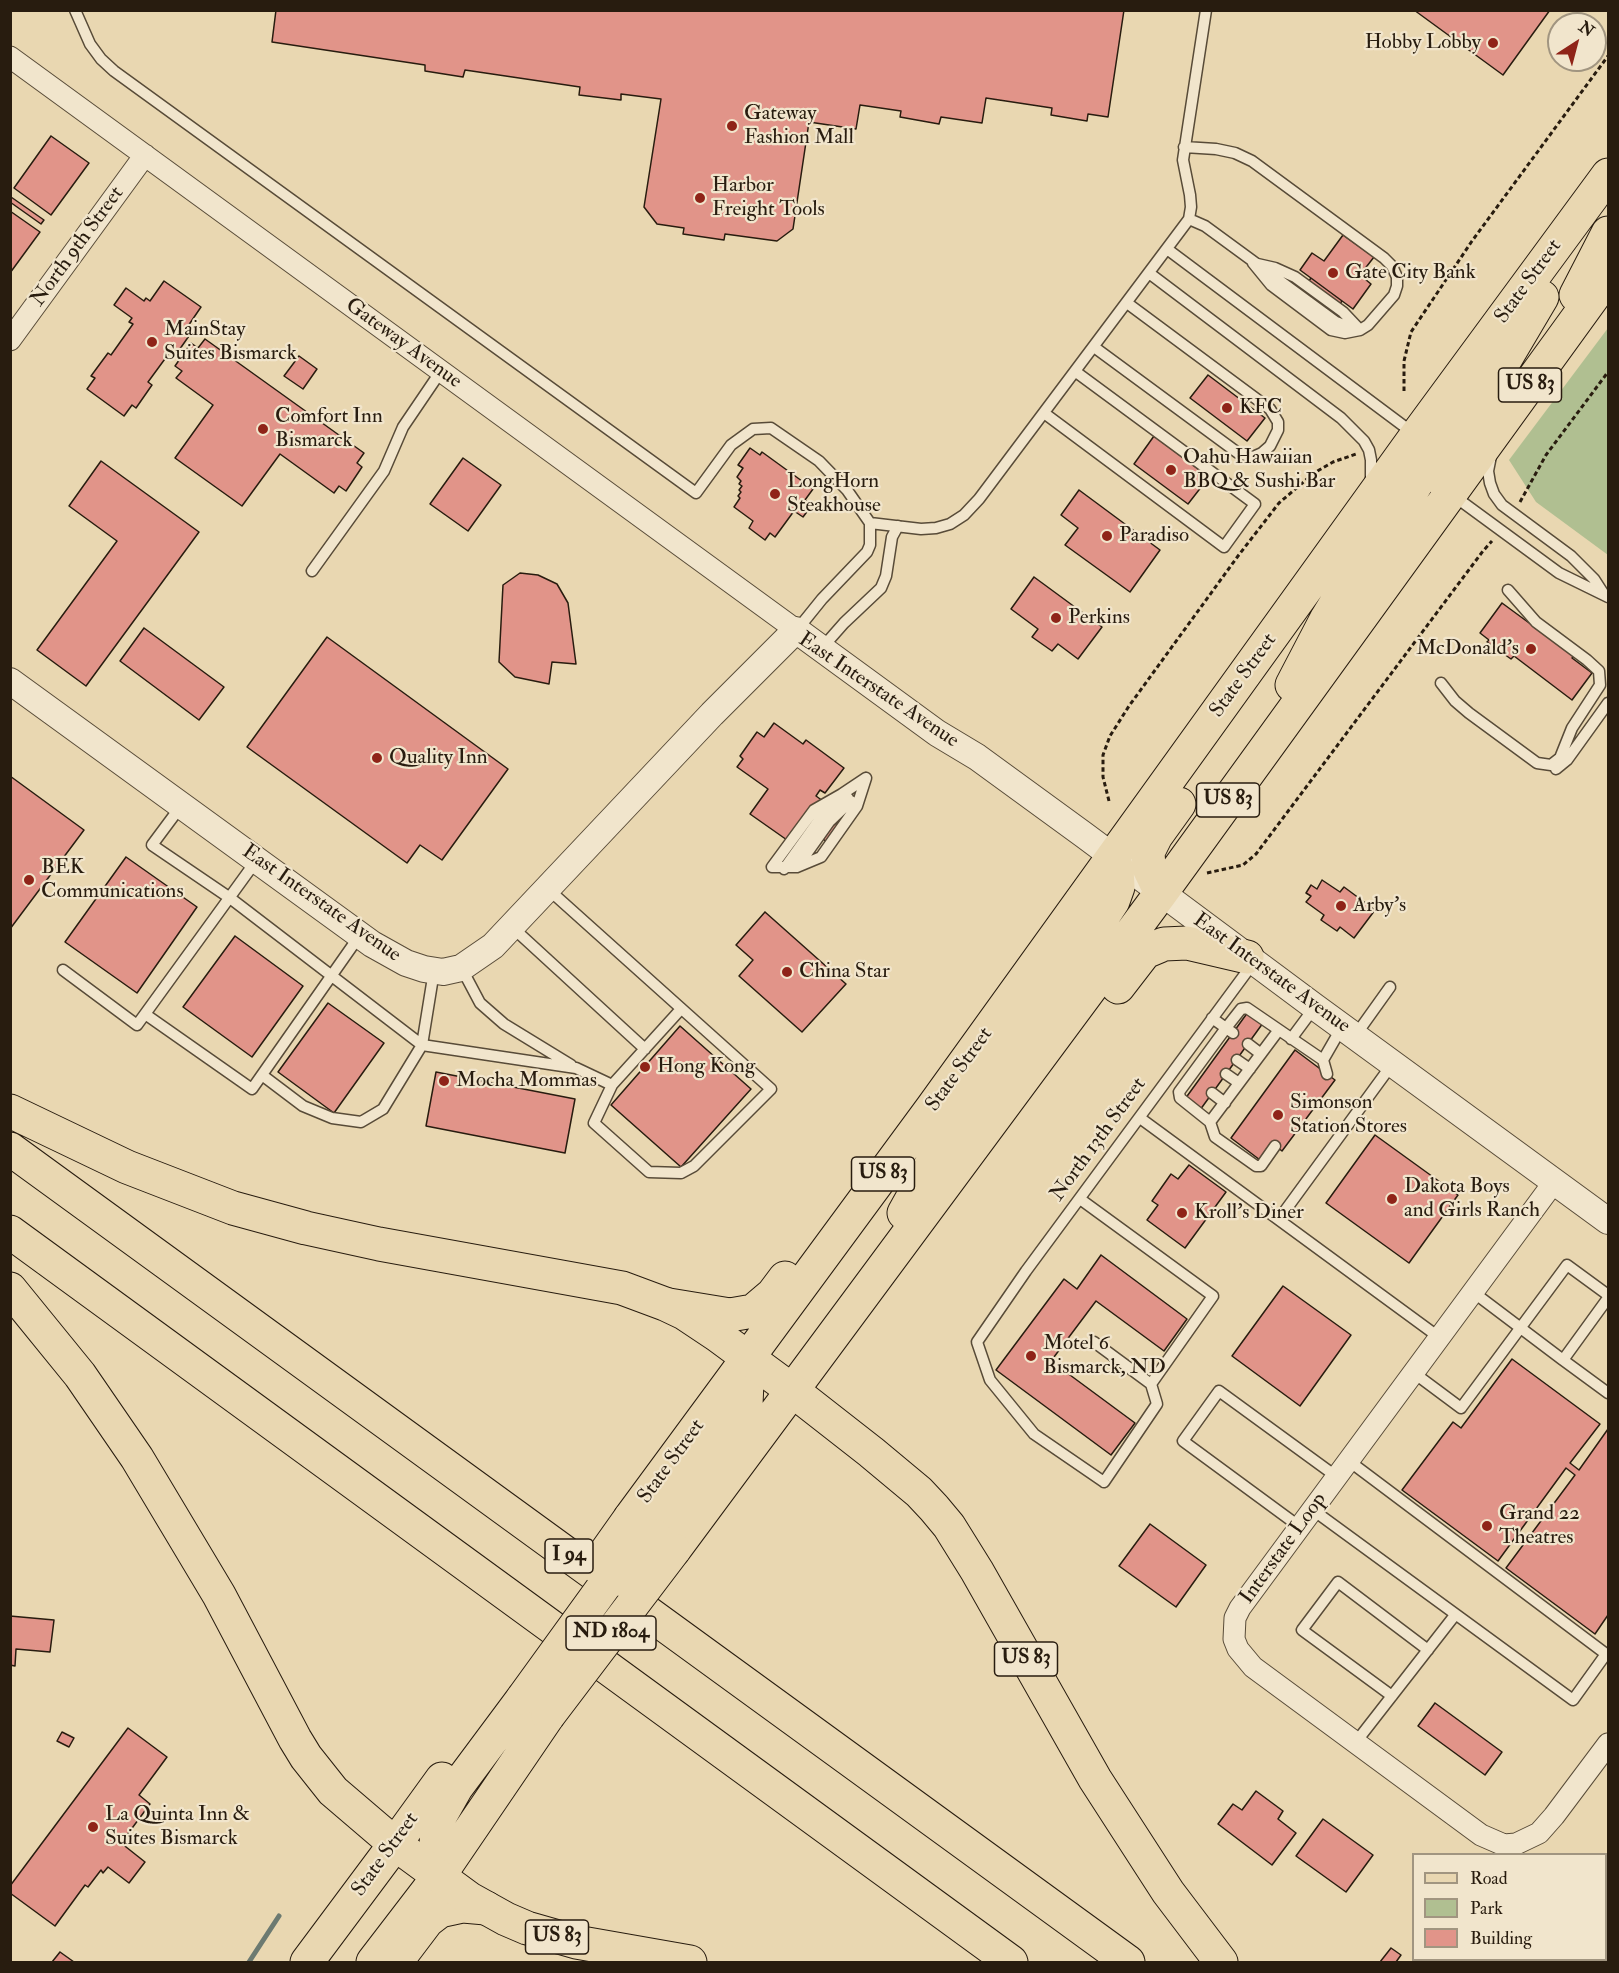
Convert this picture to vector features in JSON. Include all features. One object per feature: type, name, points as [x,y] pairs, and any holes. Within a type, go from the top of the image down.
[{"type":"main road","name":"State Street","points":[[373,1962],[439,1876],[484,1809],[528,1702],[651,1533],[712,1407],[1062,928],[1367,504],[1420,442],[1608,176]]},
{"type":"main road","points":[[1447,487],[1439,463],[1444,450],[1487,390],[1536,307],[1608,176]]},
{"type":"main road","points":[[1533,380],[1608,233]]},
{"type":"main road","name":"State Street","points":[[318,1955],[395,1844],[528,1702],[651,1533],[793,1390],[1263,753],[1447,487],[1501,424],[1608,276]]},
{"type":"main road","points":[[1563,339],[1608,296]]},
{"type":"main road","points":[[1263,753],[1297,674],[1327,618],[1360,564],[1409,496],[1423,472],[1420,442]]},
{"type":"main road","points":[[1161,893],[1149,868],[1148,852],[1156,836],[1303,630],[1338,572],[1367,504]]},
{"type":"main road","points":[[874,1281],[897,1226],[952,1127],[1113,901],[1118,886],[1117,869],[1113,857]]},
{"type":"main road","points":[[665,1304],[730,1315],[753,1311],[773,1294],[1020,959],[1062,928]]},
{"type":"main road","points":[[874,1281],[961,1196],[1145,952],[1164,944],[1187,943],[1250,959]]},
{"type":"main road","points":[[10,1111],[162,1182],[269,1218],[379,1244],[622,1288],[665,1304],[704,1326],[793,1390]]},
{"type":"main road","name":"I 94","points":[[10,1149],[1128,1962]]},
{"type":"main road","points":[[10,1232],[1011,1962]]},
{"type":"main road","points":[[10,1289],[80,1376],[137,1458],[214,1585],[306,1757],[333,1791],[395,1844]]},
{"type":"main road","points":[[651,1533],[738,1423],[746,1406],[748,1358]]},
{"type":"main road","name":"US 83","points":[[793,1390],[919,1491],[949,1527],[977,1571],[1095,1779],[1168,1892],[1221,1962]]},
{"type":"main road","points":[[439,1876],[435,1852],[439,1818],[456,1788],[528,1702]]},
{"type":"main road","name":"US 83","points":[[395,1844],[486,1908],[516,1924],[576,1942],[690,1962]]},
{"type":"main road","points":[[396,1962],[428,1922],[440,1911],[463,1906],[486,1908]]},
{"type":"street","name":"Gateway Avenue","points":[[10,57],[796,630]]},
{"type":"street","name":"North 9th Street","points":[[10,340],[145,155]]},
{"type":"street","name":"East Interstate Avenue","points":[[10,681],[388,954],[406,963],[443,972],[461,968],[493,946],[712,714],[796,630],[937,733],[984,762],[1608,1221]]},
{"type":"street","name":"Interstate Loop","points":[[1554,1182],[1240,1608],[1235,1618],[1234,1639],[1238,1649],[1253,1666],[1504,1850],[1539,1833],[1608,1744]]},
{"type":"lane","points":[[75,10],[90,44],[114,71],[696,493],[731,445],[753,429],[771,428],[819,461],[847,490],[870,522],[870,545],[867,552],[796,630]]},
{"type":"lane","points":[[870,522],[936,528],[950,524],[964,514],[992,484],[1189,219],[1191,207],[1183,160],[1184,147],[1206,10]]},
{"type":"lane","points":[[1184,147],[1216,149],[1235,153],[1252,161],[1384,258],[1392,266],[1396,277],[1397,286],[1394,295],[1376,318],[1360,330],[1336,322],[1205,226],[1189,219]]},
{"type":"lane","points":[[1167,249],[1420,442],[1447,487],[1559,573],[1606,595]]},
{"type":"lane","points":[[1149,273],[1329,408],[1353,430],[1369,450],[1371,460],[1372,474],[1367,504]]},
{"type":"lane","points":[[1094,347],[1238,453],[1253,457],[1270,446],[1278,430],[1278,422],[1270,409],[1127,303]]},
{"type":"lane","points":[[312,571],[384,471],[403,427],[441,371]]},
{"type":"lane","points":[[1044,413],[1224,547],[1255,504],[1076,372]]},
{"type":"lane","points":[[1501,424],[1490,458],[1490,483],[1494,494],[1513,514],[1571,556],[1606,595]]},
{"type":"lane","points":[[822,648],[844,623],[881,588],[886,576],[892,537],[898,526]]},
{"type":"lane","points":[[1508,590],[1536,622],[1608,678]]},
{"type":"lane","points":[[1537,763],[1551,765],[1560,758],[1572,728],[1600,685],[1599,671],[1594,666]]},
{"type":"lane","points":[[1441,683],[1462,708],[1537,763],[1551,769],[1562,765],[1608,703]]},
{"type":"lane","points":[[866,778],[856,806],[821,856],[797,867],[772,867],[814,810],[842,795],[866,778]]},
{"type":"lane","points":[[784,868],[822,816],[846,799],[866,778]]},
{"type":"lane","points":[[181,806],[152,845],[230,898],[422,1044],[576,1068]]},
{"type":"lane","points":[[63,970],[137,1025],[257,860]]},
{"type":"lane","points":[[548,889],[771,1089],[694,1166],[681,1173],[649,1172],[594,1124],[612,1085],[681,1009]]},
{"type":"lane","points":[[512,927],[645,1048]]},
{"type":"lane","points":[[145,1014],[252,1089],[360,935]]},
{"type":"lane","name":"North 13th Street","points":[[1151,1384],[1157,1404],[1104,1482],[1034,1434],[990,1380],[977,1342],[1212,1018],[1250,959]]},
{"type":"lane","points":[[461,968],[480,1003],[504,1024],[576,1068],[612,1085]]},
{"type":"lane","points":[[262,1075],[303,1106],[332,1118],[361,1122],[383,1109],[422,1044],[434,971]]},
{"type":"lane","points":[[1323,1060],[1390,987]]},
{"type":"lane","points":[[1291,1039],[1315,1007]]},
{"type":"lane","points":[[1275,1146],[1261,1166],[1257,1166],[1215,1137],[1210,1122],[1180,1098],[1179,1092],[1194,1080],[1241,1009],[1247,1008],[1323,1060],[1327,1074]]},
{"type":"lane","points":[[1212,1018],[1229,1030]]},
{"type":"lane","points":[[1210,1122],[1278,1031]]},
{"type":"lane","points":[[1248,1044],[1261,1054]]},
{"type":"lane","points":[[1237,1060],[1250,1069]]},
{"type":"lane","points":[[1279,1219],[1393,1063]]},
{"type":"lane","points":[[1226,1074],[1239,1083]]},
{"type":"lane","points":[[1212,1093],[1225,1103]]},
{"type":"lane","points":[[1140,1118],[1440,1338]]},
{"type":"lane","points":[[1080,1199],[1213,1296],[1151,1384],[1094,1341]]},
{"type":"lane","points":[[1414,1373],[1461,1408],[1568,1265],[1608,1297],[1563,1360]]},
{"type":"lane","points":[[1473,1292],[1608,1393]]},
{"type":"lane","points":[[1300,1527],[1183,1441],[1219,1391],[1343,1469],[1607,1652],[1573,1700],[1313,1510]]},
{"type":"lane","points":[[1392,1696],[1302,1630],[1338,1582],[1428,1650]]},
{"type":"lane","points":[[1356,1742],[1455,1614]]},
{"type":"path","points":[[1404,391],[1404,361],[1411,332],[1472,241],[1608,56]]},
{"type":"path","points":[[1518,508],[1546,456],[1608,372]]},
{"type":"path","points":[[1109,801],[1103,777],[1103,755],[1110,736],[1129,705],[1279,503],[1314,473],[1333,462],[1356,454]]},
{"type":"path","points":[[1207,873],[1243,865],[1256,854],[1495,538]]},
{"type":"green space","points":[[1608,328],[1608,555],[1536,502],[1509,460]]},
{"type":"building","name":"Gateway Fashion Mall","points":[[276,10],[1124,10],[1108,117],[1088,114],[1087,121],[1051,115],[1052,108],[986,98],[982,123],[941,117],[939,124],[900,117],[901,111],[860,105],[856,129],[809,122],[793,229],[777,241],[725,234],[724,240],[683,234],[684,228],[657,224],[644,207],[661,99],[621,94],[621,100],[579,95],[580,87],[465,70],[463,77],[425,71],[425,65],[272,42]]},
{"type":"building","name":"Hobby Lobby","points":[[1414,10],[1550,10],[1503,75]]},
{"type":"building","points":[[51,136],[89,163],[51,215],[14,188]]},
{"type":"building","points":[[11,197],[44,220],[41,224],[10,202]]},
{"type":"building","points":[[10,211],[40,232],[10,273]]},
{"type":"building","name":"Gate City Bank","points":[[1343,235],[1374,257],[1360,275],[1371,284],[1353,309],[1300,270],[1312,253],[1324,261]]},
{"type":"building","points":[[1311,278],[1342,301],[1326,323],[1295,300]]},
{"type":"building","name":"MainStay Suites Bismarck","points":[[164,281],[201,307],[186,329],[191,333],[175,356],[170,352],[148,382],[152,385],[136,408],[132,405],[124,416],[87,389],[95,378],[91,376],[108,353],[111,355],[133,324],[129,322],[132,318],[114,305],[126,288],[144,301],[146,298],[150,301]]},
{"type":"building","name":"Comfort Inn Bismarck","points":[[205,339],[364,453],[357,463],[362,467],[346,491],[339,486],[334,493],[280,454],[242,506],[175,458],[213,405],[176,378],[182,371],[175,366],[191,343],[198,348]]},
{"type":"building","points":[[299,356],[317,369],[303,389],[284,376]]},
{"type":"building","name":"KFC","points":[[1208,375],[1265,418],[1247,441],[1190,398]]},
{"type":"building","name":"Oahu Hawaiian BBQ & Sushi Bar","points":[[1154,436],[1209,477],[1188,504],[1134,464]]},
{"type":"building","name":"LongHorn Steakhouse","points":[[750,448],[760,455],[762,452],[813,489],[805,500],[812,505],[803,517],[794,511],[775,537],[770,533],[765,540],[749,528],[753,521],[734,507],[740,498],[739,490],[742,486],[737,477],[743,468],[738,465]]},
{"type":"building","points":[[463,458],[501,485],[468,531],[430,504]]},
{"type":"building","points":[[101,461],[199,532],[86,686],[37,650],[117,541],[69,506]]},
{"type":"building","name":"Paradiso","points":[[1079,490],[1160,550],[1130,592],[1065,545],[1078,528],[1061,515]]},
{"type":"building","points":[[520,573],[538,575],[557,584],[568,603],[576,664],[552,662],[549,684],[515,677],[499,662],[503,585]]},
{"type":"building","name":"Perkins","points":[[1034,577],[1102,627],[1078,659],[1058,644],[1052,651],[1032,637],[1038,629],[1011,609]]},
{"type":"building","name":"McDonald's","points":[[1502,603],[1574,656],[1572,658],[1592,673],[1572,700],[1514,656],[1511,659],[1487,642],[1489,640],[1480,633]]},
{"type":"building","points":[[144,628],[224,687],[199,720],[120,661]]},
{"type":"building","name":"Quality Inn","points":[[327,637],[508,769],[442,860],[420,845],[407,863],[247,747]]},
{"type":"building","points":[[774,723],[803,744],[806,740],[844,768],[825,793],[820,790],[816,796],[845,817],[827,842],[799,822],[787,840],[750,814],[768,789],[737,767],[743,759],[740,756],[757,732],[764,737]]},
{"type":"building","name":"BEK Communications","points":[[10,776],[84,830],[10,929]]},
{"type":"building","points":[[126,857],[197,907],[137,993],[65,942]]},
{"type":"building","name":"Arby's","points":[[1322,880],[1340,892],[1344,887],[1375,910],[1354,938],[1340,927],[1337,931],[1321,920],[1324,915],[1306,902],[1311,896],[1306,893],[1311,885],[1317,889]]},
{"type":"building","name":"China Star","points":[[765,912],[846,984],[802,1032],[739,976],[753,960],[736,945]]},
{"type":"building","points":[[235,936],[303,986],[252,1057],[183,1007]]},
{"type":"building","points":[[328,1003],[384,1043],[334,1113],[278,1072]]},
{"type":"building","name":"Simonson Station Stores","points":[[1248,1012],[1263,1023],[1200,1110],[1185,1099]]},
{"type":"building","points":[[680,1026],[751,1089],[681,1167],[611,1105]]},
{"type":"building","name":"Simonson Station Stores","points":[[1295,1050],[1335,1080],[1282,1151],[1272,1143],[1260,1160],[1231,1138]]},
{"type":"building","points":[[436,1072],[575,1099],[565,1153],[426,1126]]},
{"type":"building","name":"Dakota Boys and Girls Ranch","points":[[1375,1135],[1458,1195],[1409,1263],[1326,1203]]},
{"type":"building","name":"Kroll's Diner","points":[[1189,1165],[1226,1192],[1185,1248],[1147,1220],[1158,1205],[1152,1201],[1171,1174],[1178,1179]]},
{"type":"building","name":"Motel 6 Bismarck, ND","points":[[1101,1255],[1187,1319],[1164,1351],[1096,1301],[1051,1361],[1135,1423],[1111,1455],[996,1370],[1064,1279],[1077,1289]]},
{"type":"building","points":[[1283,1286],[1351,1335],[1300,1406],[1232,1356]]},
{"type":"building","name":"Grand 22 Theatres","points":[[1512,1359],[1600,1424],[1570,1463],[1579,1470],[1608,1429],[1608,1615],[1595,1634],[1506,1568],[1575,1475],[1566,1468],[1498,1561],[1402,1490],[1453,1422],[1461,1428]]},
{"type":"building","points":[[1150,1524],[1206,1565],[1176,1607],[1119,1566]]},
{"type":"building","points":[[10,1616],[54,1620],[50,1652],[16,1649],[15,1666],[10,1665]]},
{"type":"building","points":[[1435,1703],[1502,1752],[1485,1775],[1418,1726]]},
{"type":"building","name":"La Quinta Inn & Suites Bismarck","points":[[128,1728],[167,1757],[139,1795],[150,1804],[121,1843],[145,1862],[129,1883],[108,1867],[103,1873],[101,1870],[88,1887],[85,1885],[55,1926],[10,1893],[10,1886]]},
{"type":"building","points":[[62,1732],[74,1738],[69,1747],[57,1741]]},
{"type":"building","points":[[1256,1791],[1283,1811],[1278,1819],[1296,1833],[1272,1865],[1218,1824],[1233,1804],[1242,1810]]},
{"type":"building","points":[[1323,1819],[1373,1855],[1346,1892],[1296,1856]]},
{"type":"building","points":[[1607,1885],[1608,1962],[1558,1961],[1607,1961]]},
{"type":"building","points":[[1391,1948],[1401,1955],[1396,1962],[1380,1962]]},
{"type":"building","points":[[60,1952],[74,1962],[52,1962]]},
{"type":"waterway","points":[[249,1962],[279,1916]]},
{"type":"place","name":"Hobby Lobby","points":[[1493,43]]},
{"type":"place","name":"Gateway Fashion Mall","points":[[732,126]]},
{"type":"place","name":"Harbor Freight Tools","points":[[700,198]]},
{"type":"place","name":"Gate City Bank","points":[[1333,273]]},
{"type":"place","name":"MainStay Suites Bismarck","points":[[152,342]]},
{"type":"place","name":"KFC","points":[[1227,408]]},
{"type":"place","name":"Comfort Inn Bismarck","points":[[263,429]]},
{"type":"place","name":"Oahu Hawaiian BBQ & Sushi Bar","points":[[1171,470]]},
{"type":"place","name":"LongHorn Steakhouse","points":[[775,494]]},
{"type":"place","name":"Paradiso","points":[[1107,536]]},
{"type":"place","name":"Perkins","points":[[1056,618]]},
{"type":"place","name":"McDonald's","points":[[1531,649]]},
{"type":"place","name":"Quality Inn","points":[[377,758]]},
{"type":"place","name":"BEK Communications","points":[[29,880]]},
{"type":"place","name":"Arby's","points":[[1341,906]]},
{"type":"place","name":"China Star","points":[[787,972]]},
{"type":"place","name":"Hong Kong","points":[[645,1067]]},
{"type":"place","name":"Mocha Mommas","points":[[444,1081]]},
{"type":"place","name":"Simonson Station Stores","points":[[1278,1115]]},
{"type":"place","name":"Dakota Boys and Girls Ranch","points":[[1392,1199]]},
{"type":"place","name":"Kroll's Diner","points":[[1182,1213]]},
{"type":"place","name":"Motel 6 Bismarck, ND","points":[[1031,1356]]},
{"type":"place","name":"Grand 22 Theatres","points":[[1487,1526]]},
{"type":"place","name":"La Quinta Inn & Suites Bismarck","points":[[93,1827]]}]
